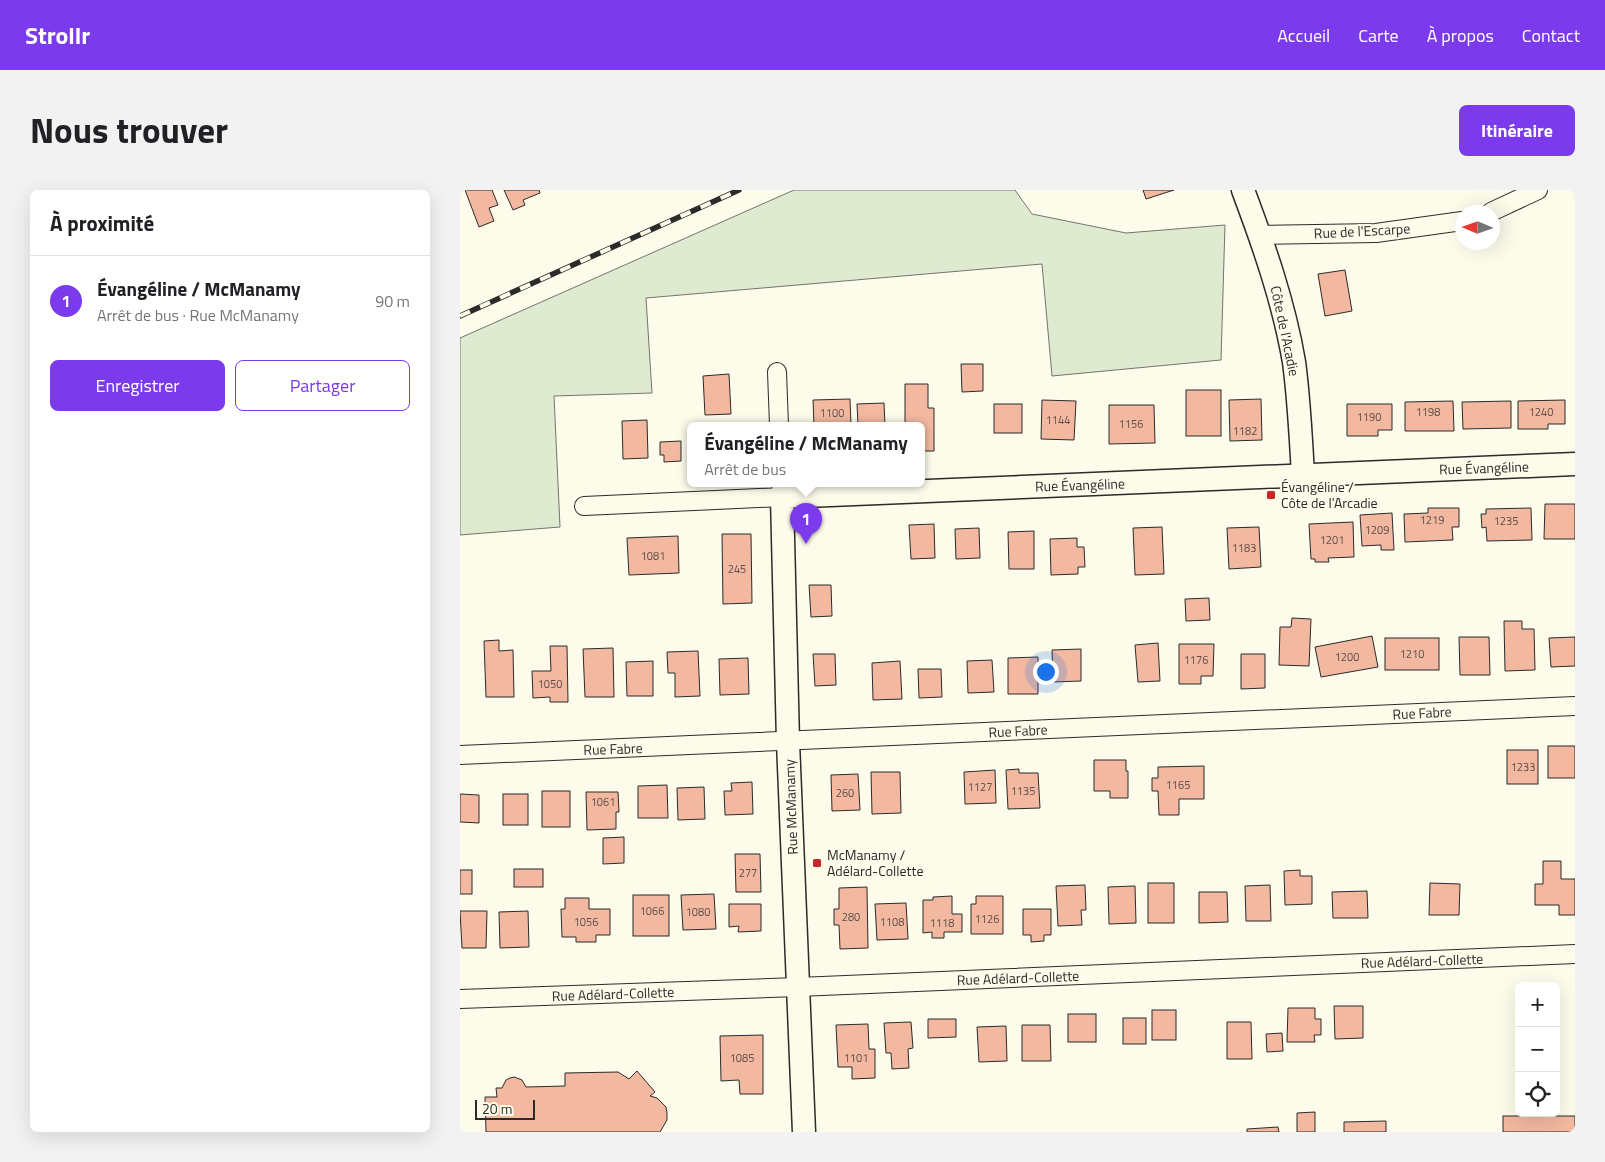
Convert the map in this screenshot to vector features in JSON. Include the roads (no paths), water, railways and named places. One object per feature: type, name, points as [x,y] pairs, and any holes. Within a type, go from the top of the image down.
[{"type":"street","name":"Côte de l'Acadie","points":[[1243,190],[1260,235],[1284,314],[1294,362],[1303,476]]},
{"type":"street","points":[[1500,208],[1538,190]]},
{"type":"street","name":"Rue de l'Escarpe","points":[[1260,235],[1376,233],[1455,222]]},
{"type":"street","points":[[778,372],[779,422]]},
{"type":"street","name":"Rue Évangéline","points":[[925,486],[1303,476],[1575,464]]},
{"type":"street","name":"Rue Évangéline","points":[[584,506],[782,490],[894,487]]},
{"type":"street","name":"Rue McManamy","points":[[782,490],[788,742],[804,1132]]},
{"type":"street","name":"Rue Fabre","points":[[460,755],[1575,706]]},
{"type":"street","name":"Rue Adélard-Collette","points":[[460,999],[798,987],[1575,954]]},
{"type":"railway","points":[[460,316],[739,190]]},
{"type":"place","name":"Évangéline / Côte de l'Arcadie","points":[[1271,495]]},
{"type":"place","name":"Évangéline / McManamy","points":[[806,544]]},
{"type":"place","name":"McManamy / Adélard-Collette","points":[[817,863]]}]
